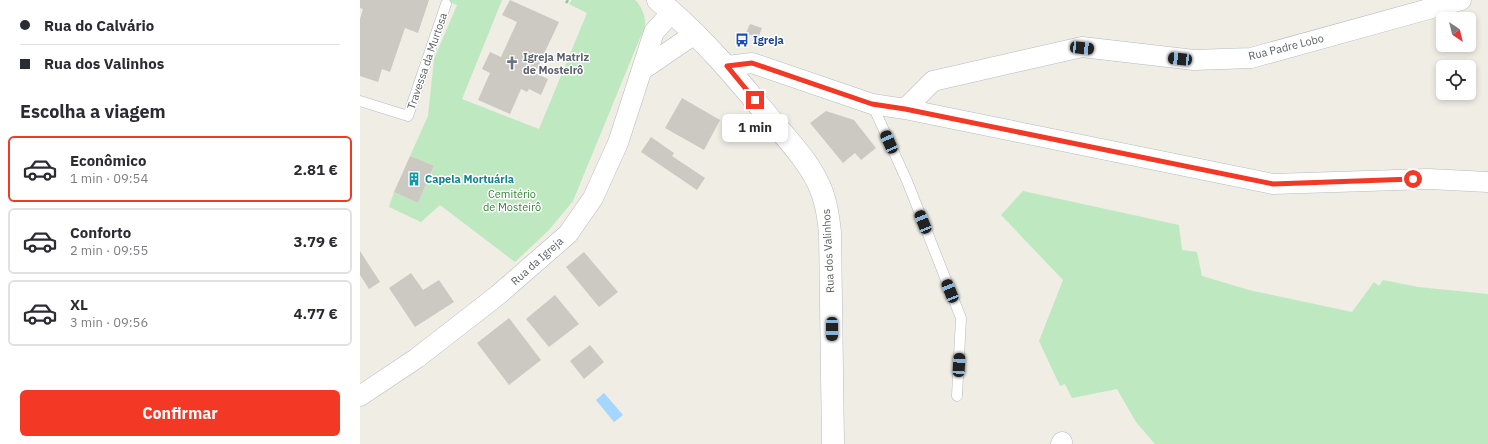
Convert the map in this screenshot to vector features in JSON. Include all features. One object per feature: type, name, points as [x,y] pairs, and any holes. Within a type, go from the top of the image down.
[{"type":"main road","name":"Rua dos Valinhos","points":[[665,6],[696,33],[727,66],[802,157],[818,183],[825,201],[830,232],[833,444]]},
{"type":"street","name":"Rua Padre Lobo","points":[[905,109],[933,81],[1082,48],[1194,60],[1251,58],[1461,0]]},
{"type":"street","name":"Rua da Igreja","points":[[360,396],[417,358],[498,295],[568,234],[593,198],[618,143],[654,32],[665,6]]},
{"type":"street","points":[[642,70],[696,33]]},
{"type":"street","points":[[727,66],[752,63],[872,104],[905,109],[1273,184],[1428,179],[1488,182]]},
{"type":"lane","name":"Travessa da Murtosa","points":[[360,101],[408,116],[446,4]]},
{"type":"lane","points":[[872,104],[907,181],[961,318],[957,396]]},
{"type":"green space","name":"Cemitério de Mosteirô","points":[[445,0],[502,0],[462,99],[539,129],[587,13],[569,4],[572,0],[635,0],[644,15],[644,30],[573,201],[548,231],[515,262],[440,205],[421,222],[389,207],[394,192],[418,203],[434,167],[410,156],[428,116],[434,59],[457,5]]},
{"type":"green space","points":[[1023,191],[1179,225],[1182,250],[1197,252],[1202,276],[1249,290],[1352,312],[1374,282],[1379,286],[1383,280],[1418,287],[1488,294],[1488,444],[1155,444],[1136,422],[1117,389],[1072,398],[1065,384],[1060,386],[1039,341],[1063,280],[1001,215]]},
{"type":"water","points":[[604,393],[623,415],[614,422],[596,400]]},
{"type":"building","points":[[360,0],[429,0],[418,33],[405,28],[390,72],[382,69],[378,82],[360,76],[360,19],[363,9],[360,8]]},
{"type":"building","name":"Igreja Matriz de Mosteirô","points":[[510,0],[559,22],[535,73],[548,79],[541,95],[529,89],[527,92],[521,89],[510,114],[478,100],[490,73],[482,69],[490,52],[501,57],[517,22],[502,15]]},
{"type":"building","points":[[750,24],[762,28],[758,38],[746,33]]},
{"type":"building","points":[[682,98],[720,120],[704,150],[665,128]]},
{"type":"building","points":[[826,111],[854,120],[876,148],[861,160],[855,153],[843,163],[810,123]]},
{"type":"building","points":[[651,137],[674,153],[672,156],[705,178],[697,190],[641,152]]},
{"type":"building","name":"Capela Mortuária","points":[[410,156],[434,166],[418,203],[394,192]]},
{"type":"building","points":[[360,251],[380,282],[369,289],[360,275]]},
{"type":"building","points":[[584,252],[618,292],[599,307],[566,267]]},
{"type":"building","points":[[411,273],[423,290],[439,280],[454,302],[415,327],[389,288]]},
{"type":"building","points":[[555,295],[579,324],[549,347],[526,319]]},
{"type":"building","points":[[509,318],[541,360],[509,385],[477,343]]},
{"type":"building","points":[[590,345],[604,362],[584,379],[570,361]]},
{"type":"place","name":"Igreja","points":[[742,40]]},
{"type":"place","name":"Igreja Matriz de Mosteirô","points":[[512,63]]},
{"type":"place","name":"Capela Mortuária","points":[[414,179]]},
{"type":"route","points":[[755,100],[727,66],[752,63],[872,104],[905,109],[1273,184],[1413,179]]}]
